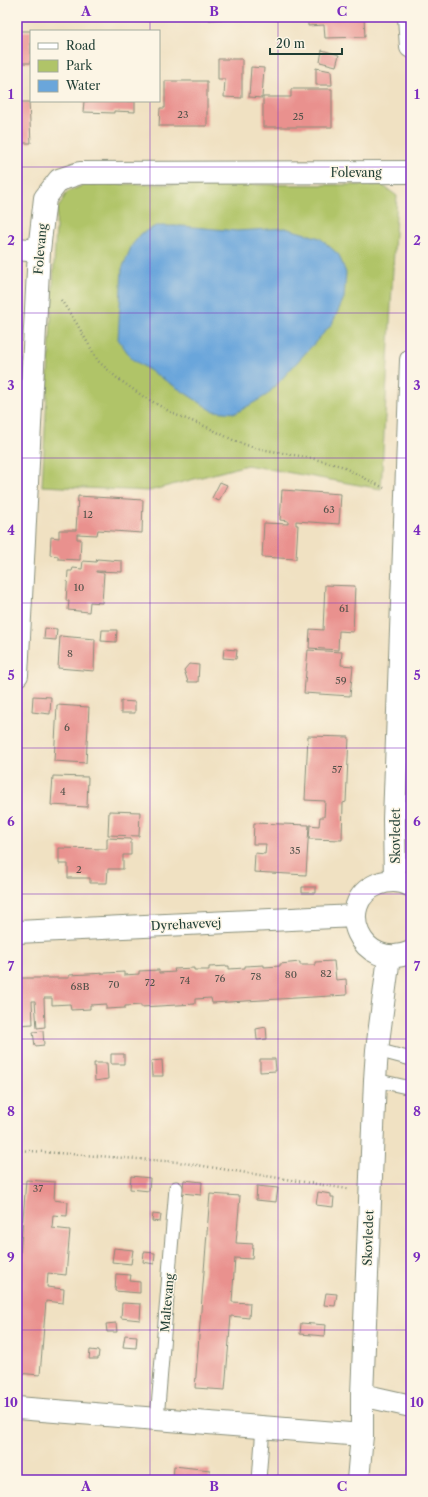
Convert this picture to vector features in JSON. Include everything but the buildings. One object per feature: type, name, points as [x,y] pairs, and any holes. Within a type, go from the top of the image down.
[{"type":"street","points":[[409,17],[411,47]]},
{"type":"street","name":"Folevang","points":[[17,675],[39,251],[45,198],[59,180],[80,173],[411,172]]},
{"type":"street","points":[[17,249],[39,251]]},
{"type":"street","name":"Skovledet","points":[[403,883],[394,820],[411,360]]},
{"type":"street","points":[[403,883],[388,881],[368,890],[359,902],[355,916],[356,930],[364,943],[375,952],[389,957],[397,957],[411,952]]},
{"type":"street","name":"Dyrehavevej","points":[[17,932],[355,916]]},
{"type":"street","name":"Skovledet","points":[[358,1480],[362,1435],[362,1395],[375,1080],[377,1050],[389,957]]},
{"type":"street","points":[[362,1395],[411,1406]]},
{"type":"street","points":[[17,1408],[362,1435]]},
{"type":"lane","points":[[377,1050],[411,1059]]},
{"type":"lane","points":[[375,1080],[411,1088]]},
{"type":"lane","name":"Maltevang","points":[[157,1419],[176,1188]]},
{"type":"lane","points":[[259,1480],[263,1427]]},
{"type":"path","points":[[38,278],[57,295],[77,324],[98,361],[117,378],[144,397],[176,415],[207,427],[235,441],[255,448],[311,458],[341,466],[406,497]]},
{"type":"path","points":[[17,1150],[178,1162],[370,1192]]},
{"type":"green space","points":[[86,184],[382,185],[397,196],[381,489],[247,465],[149,491],[42,486],[57,210],[67,192]]},
{"type":"water","points":[[156,226],[182,226],[237,231],[285,228],[320,238],[339,255],[346,273],[344,298],[332,324],[267,395],[236,413],[213,411],[132,359],[118,339],[122,269],[132,245],[142,233]]}]
